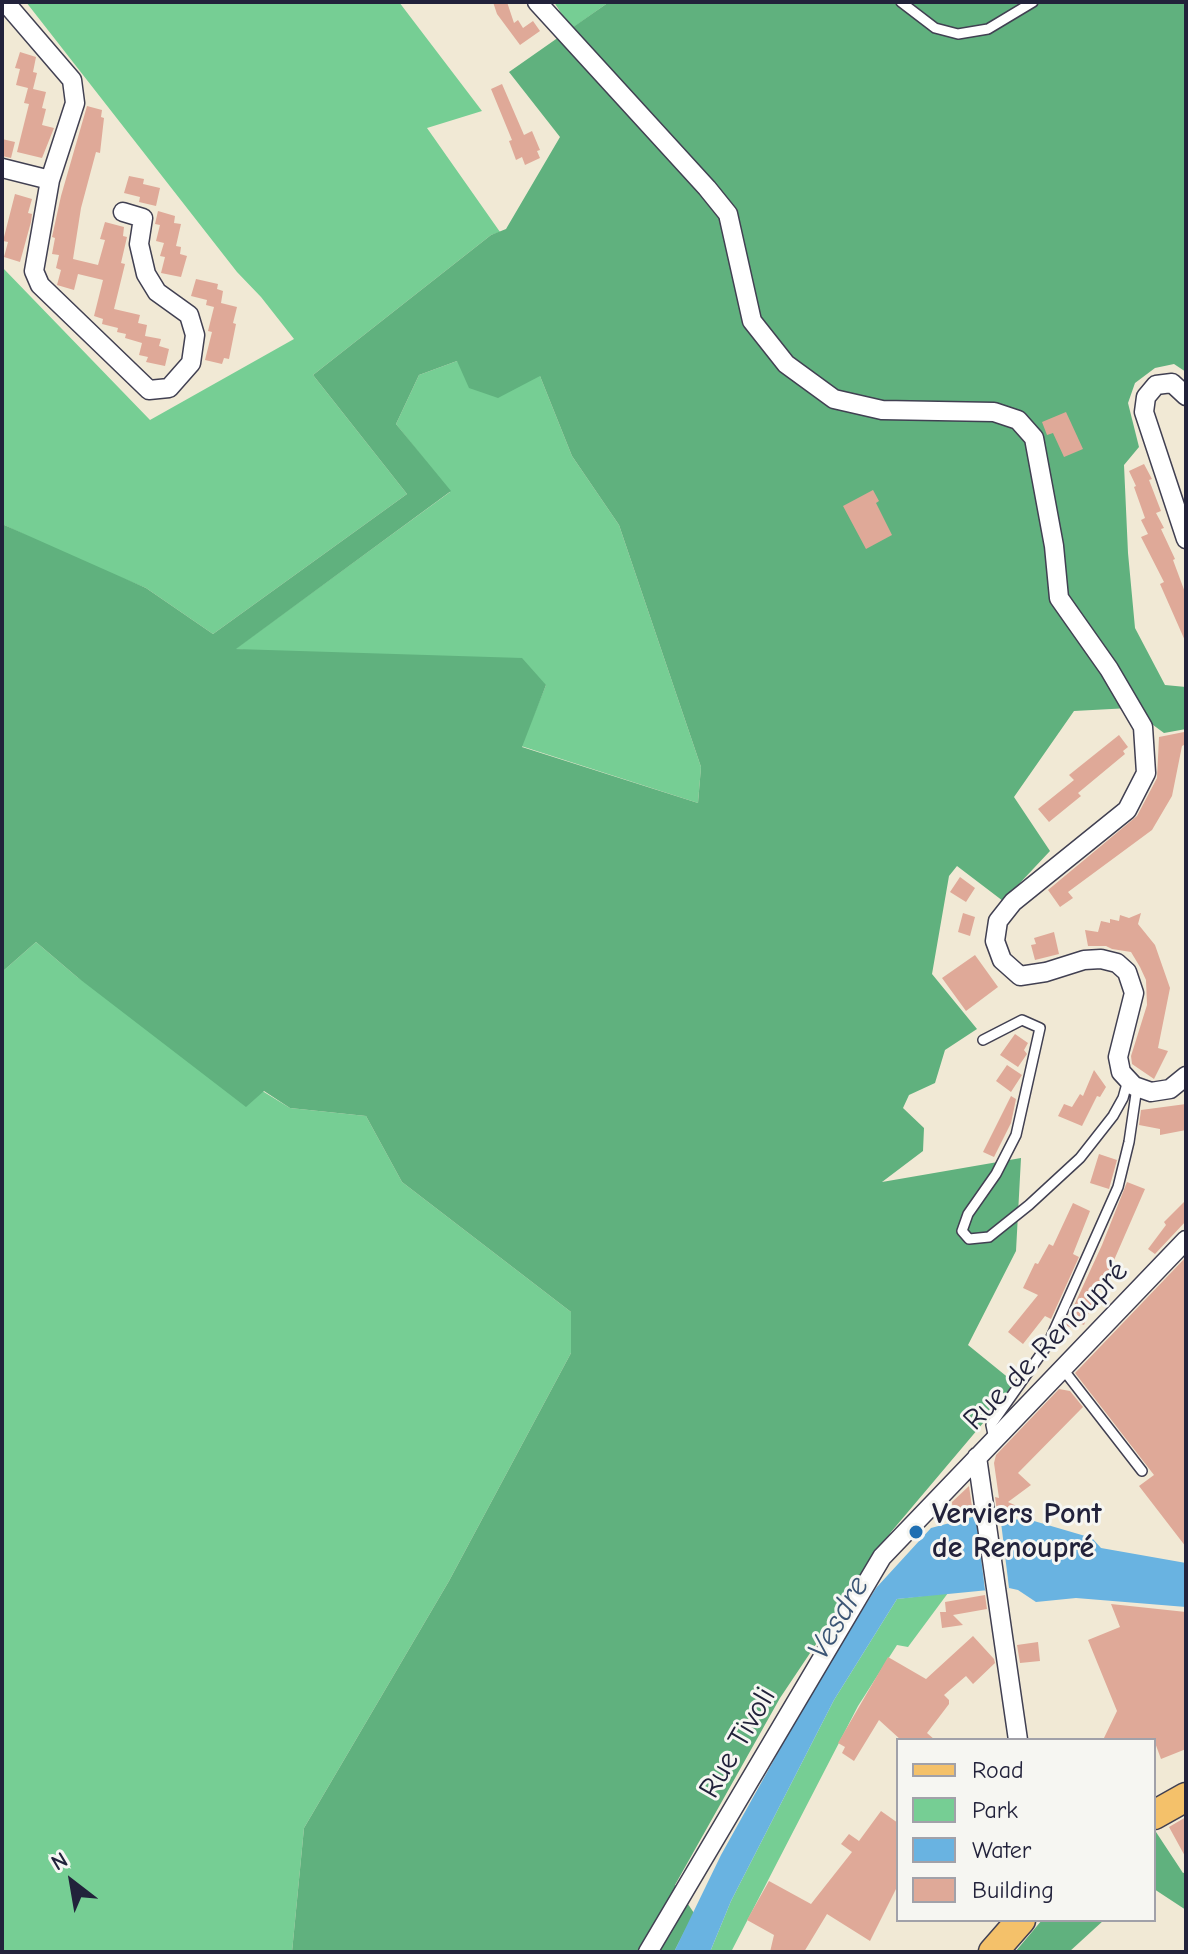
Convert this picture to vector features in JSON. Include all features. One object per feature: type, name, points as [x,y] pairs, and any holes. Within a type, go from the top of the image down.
[{"type":"main road","points":[[1156,1814],[1186,1797]]},
{"type":"main road","points":[[993,1952],[1019,1922]]},
{"type":"street","points":[[5,2],[72,80],[75,103],[50,180],[34,271],[40,285],[149,390],[169,388],[191,363],[195,335],[189,315],[157,292],[146,274],[139,244],[143,218],[123,212]]},
{"type":"street","points":[[537,2],[728,214],[752,321],[786,364],[834,399],[882,410],[994,412],[1018,420],[1034,438],[1054,546],[1059,598],[1109,669],[1143,727],[1146,773],[1127,810],[1013,902],[998,921],[995,941],[1002,960],[1020,976],[1046,972],[1084,960],[1101,959],[1117,963],[1127,972],[1134,993],[1118,1057],[1121,1072],[1132,1084],[1151,1092],[1170,1089],[1186,1076]]},
{"type":"street","points":[[2,168],[50,180]]},
{"type":"street","points":[[1186,396],[1172,383],[1156,385],[1146,397],[1144,412],[1186,539]]},
{"type":"street","name":"Rue de Renoupré","points":[[1018,1738],[977,1457],[1186,1240]]},
{"type":"street","name":"Rue Tivoli","points":[[648,1952],[882,1557],[977,1457]]},
{"type":"lane","points":[[901,2],[935,28],[958,34],[988,29],[1033,2]]},
{"type":"lane","points":[[983,1040],[1022,1020],[1040,1028],[1016,1135],[996,1174],[968,1214],[962,1231],[969,1239],[989,1237],[1080,1158],[1113,1116],[1132,1084]]},
{"type":"lane","points":[[994,1439],[991,1425],[1048,1344],[1118,1187],[1129,1142],[1132,1084]]},
{"type":"lane","points":[[1062,1368],[1142,1471]]},
{"type":"green space","points":[[26,2],[399,2],[482,111],[427,128],[500,232],[491,235],[313,375],[407,494],[213,634],[146,588],[2,524],[2,267],[150,420],[294,339],[237,272]]},
{"type":"green space","points":[[554,2],[609,2],[571,29]]},
{"type":"green space","points":[[609,2],[1186,2],[1186,372],[1174,364],[1155,368],[1135,383],[1128,403],[1139,447],[1124,465],[1135,628],[1165,685],[1186,687],[1186,729],[1164,733],[1130,708],[1074,711],[1014,797],[1050,851],[1003,901],[957,866],[949,876],[932,974],[977,1029],[945,1050],[935,1083],[909,1095],[903,1108],[924,1128],[923,1151],[882,1182],[1021,1158],[1016,1251],[968,1345],[1016,1384],[891,1532],[780,1698],[675,1885],[694,1913],[674,1952],[292,1952],[304,1828],[449,1581],[571,1353],[571,1312],[402,1182],[366,1116],[290,1108],[264,1091],[246,1107],[36,942],[2,972],[2,524],[146,588],[213,634],[407,494],[313,375],[491,235],[506,229],[560,137],[509,72]],"holes":[[[457,361],[469,388],[498,398],[540,376],[572,456],[619,525],[701,767],[698,803],[522,747],[546,685],[522,658],[236,649],[451,491],[396,424],[419,375]]]},
{"type":"green space","points":[[457,361],[540,376],[572,456],[619,525],[701,767],[698,803],[521,746],[546,685],[235,649],[450,492],[396,424],[419,375]]},
{"type":"green space","points":[[36,942],[77,977],[290,1108],[366,1116],[402,1182],[571,1312],[571,1353],[449,1581],[304,1828],[292,1952],[2,1952],[2,972]]},
{"type":"green space","points":[[948,1593],[908,1647],[897,1645],[858,1706],[731,1952],[710,1952],[731,1901],[834,1700],[897,1599]]},
{"type":"green space","points":[[1156,1832],[1183,1873],[1186,1872],[1186,1910],[1156,1890]]},
{"type":"green space","points":[[1040,1922],[1102,1922],[1069,1952],[1015,1952]]},
{"type":"water","points":[[976,1516],[1034,1521],[1092,1538],[1101,1548],[1186,1563],[1186,1607],[1076,1598],[1036,1602],[1009,1588],[897,1599],[834,1700],[731,1901],[710,1952],[674,1952],[721,1855],[815,1686],[876,1588],[931,1528]]},
{"type":"pier","points":[[1000,1514],[1009,1588],[985,1590],[976,1516]]},
{"type":"building","points":[[493,2],[507,2],[514,23],[518,20],[523,28],[533,21],[540,31],[520,45],[497,14]]},
{"type":"building","points":[[20,52],[36,57],[33,72],[37,73],[33,89],[46,92],[42,125],[54,128],[42,158],[17,152],[29,104],[24,103],[28,88],[16,85],[20,69],[15,68]]},
{"type":"building","points":[[502,84],[524,135],[532,131],[540,150],[537,151],[540,158],[525,165],[522,157],[516,160],[509,141],[512,140],[491,89]]},
{"type":"building","points":[[87,106],[102,110],[101,117],[104,118],[100,153],[96,152],[81,208],[73,259],[98,265],[105,240],[100,239],[105,222],[124,227],[123,236],[127,237],[121,263],[125,264],[114,309],[140,315],[138,323],[147,325],[145,336],[161,339],[159,346],[169,349],[165,366],[146,362],[148,357],[139,355],[142,343],[125,338],[126,334],[117,332],[118,328],[102,324],[103,319],[94,316],[103,280],[78,274],[74,290],[57,285],[61,270],[56,268],[59,255],[52,254],[55,238],[52,237]]},
{"type":"building","points":[[2,139],[15,142],[11,158],[2,156]]},
{"type":"building","points":[[129,176],[144,179],[143,184],[160,188],[156,206],[139,202],[140,197],[124,193]]},
{"type":"building","points":[[15,194],[32,199],[28,213],[32,214],[31,222],[20,262],[4,257],[8,242],[3,241]]},
{"type":"building","points":[[158,211],[175,216],[174,223],[181,224],[176,246],[181,247],[180,254],[187,256],[181,277],[161,273],[165,257],[160,256],[164,243],[156,241],[160,225],[155,224]]},
{"type":"building","points":[[196,279],[218,284],[217,289],[223,291],[221,303],[237,307],[229,359],[224,358],[222,364],[205,360],[214,307],[206,305],[207,300],[191,296]]},
{"type":"building","points":[[1066,412],[1083,449],[1064,457],[1053,433],[1047,435],[1042,422]]},
{"type":"building","points":[[1144,464],[1152,479],[1149,480],[1161,511],[1156,513],[1164,528],[1161,529],[1175,559],[1186,595],[1186,643],[1160,584],[1164,582],[1141,537],[1148,534],[1141,520],[1145,518],[1129,471]]},
{"type":"building","points":[[873,490],[892,535],[866,549],[843,506]]},
{"type":"building","points":[[1184,732],[1172,796],[1152,830],[1068,892],[1073,898],[1060,907],[1048,890],[1137,816],[1157,778],[1159,737]]},
{"type":"building","points":[[1119,735],[1128,747],[1123,751],[1125,754],[1049,822],[1038,809],[1074,780],[1069,775]]},
{"type":"building","points":[[960,877],[975,888],[966,902],[950,892]]},
{"type":"building","points":[[963,913],[975,917],[970,936],[958,932]]},
{"type":"building","points":[[1141,913],[1138,924],[1155,945],[1170,988],[1158,1048],[1168,1051],[1154,1079],[1132,1064],[1131,1056],[1147,1005],[1146,980],[1140,967],[1131,952],[1106,946],[1088,946],[1085,930],[1098,932],[1101,921],[1110,923],[1110,919],[1119,921],[1120,915],[1129,918]]},
{"type":"building","points":[[1054,932],[1059,954],[1035,960],[1031,945],[1036,944],[1034,938]]},
{"type":"building","points":[[975,955],[998,987],[966,1011],[942,978]]},
{"type":"building","points":[[1015,1034],[1028,1043],[1024,1050],[1027,1054],[1018,1067],[1000,1055]]},
{"type":"building","points":[[1007,1065],[1022,1075],[1011,1092],[996,1081]]},
{"type":"building","points":[[1094,1070],[1106,1087],[1100,1097],[1097,1096],[1082,1126],[1058,1116],[1064,1104],[1072,1107],[1080,1094],[1083,1096]]},
{"type":"building","points":[[1011,1096],[1016,1099],[1011,1123],[994,1157],[983,1152]]},
{"type":"building","points":[[1186,1104],[1186,1130],[1160,1135],[1160,1129],[1139,1125],[1141,1110]]},
{"type":"building","points":[[1099,1154],[1117,1160],[1109,1189],[1090,1183]]},
{"type":"building","points":[[1127,1182],[1145,1189],[1084,1325],[1079,1323],[1076,1330],[1065,1325]]},
{"type":"building","points":[[1186,1200],[1186,1221],[1155,1254],[1148,1249],[1166,1225],[1164,1222]]},
{"type":"building","points":[[1073,1203],[1090,1211],[1073,1254],[1079,1257],[1051,1319],[1045,1316],[1023,1344],[1008,1332],[1038,1295],[1023,1288],[1035,1263],[1038,1264],[1049,1244],[1053,1246]]},
{"type":"building","points":[[1186,1257],[1186,1547],[1139,1486],[1154,1475],[1075,1373]]},
{"type":"building","points":[[1059,1389],[1070,1391],[1083,1407],[1018,1473],[1031,1485],[1008,1502],[1021,1508],[997,1511],[996,1455]]},
{"type":"building","points":[[969,1486],[973,1514],[953,1517],[952,1502]]},
{"type":"building","points":[[985,1595],[987,1609],[953,1615],[963,1625],[942,1628],[940,1612],[946,1612],[945,1602]]},
{"type":"building","points":[[1111,1604],[1186,1612],[1186,1749],[1161,1759],[1156,1738],[1104,1738],[1117,1711],[1088,1640],[1120,1627]]},
{"type":"building","points":[[973,1636],[994,1659],[995,1663],[973,1684],[966,1676],[944,1695],[949,1704],[927,1733],[933,1738],[899,1738],[879,1720],[854,1761],[842,1753],[845,1747],[838,1743],[888,1657],[926,1679]]},
{"type":"building","points":[[1038,1642],[1040,1661],[1020,1663],[1017,1645]]},
{"type":"building","points":[[881,1811],[896,1822],[896,1889],[870,1941],[827,1914],[804,1952],[770,1952],[774,1935],[747,1920],[769,1881],[811,1904],[852,1852],[841,1844],[849,1834],[859,1841]]},
{"type":"building","points":[[1186,1817],[1186,1858],[1169,1827]]},
{"type":"place","name":"Verviers Pont de Renoupré","points":[[916,1532]]},
{"type":"water label","name":"Vesdre","points":[[839,1618]]}]
